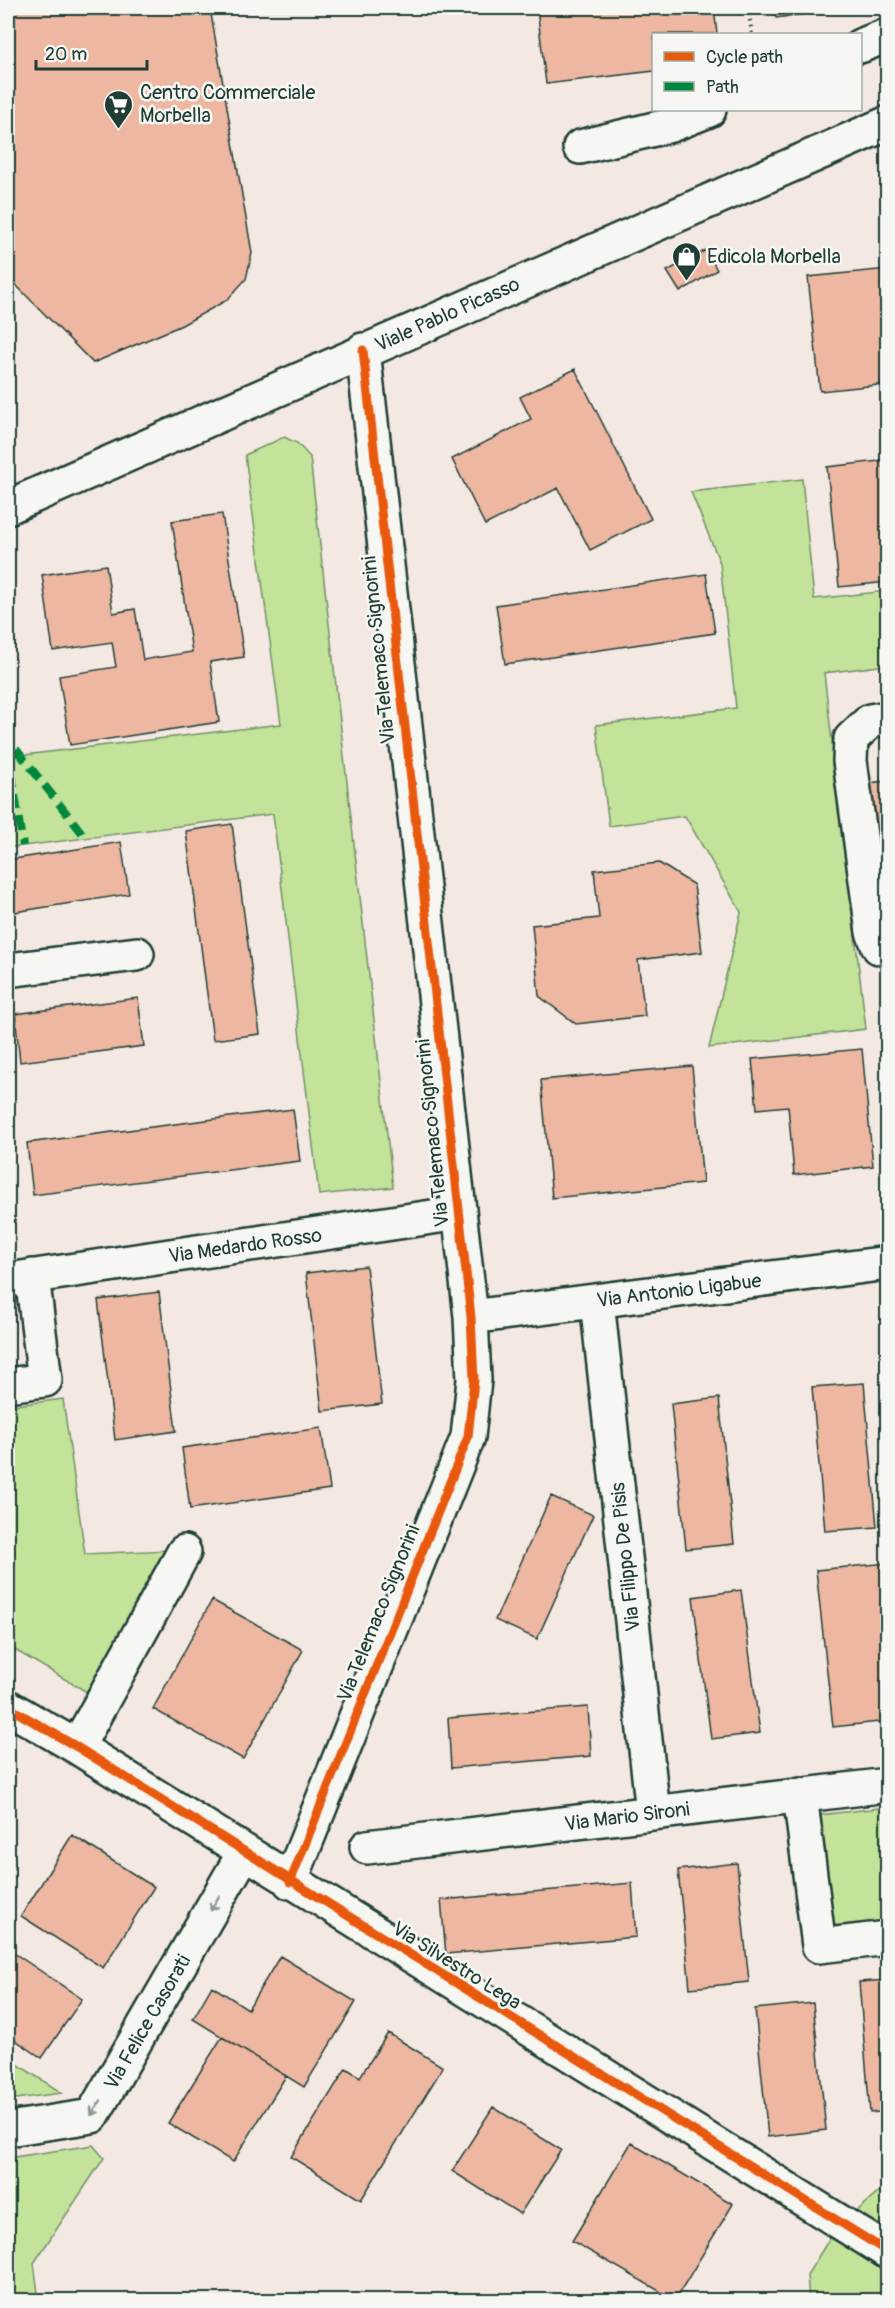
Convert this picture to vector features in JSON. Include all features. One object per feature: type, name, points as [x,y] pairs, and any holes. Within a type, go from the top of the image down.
[{"type":"street","points":[[862,46],[888,35]]},
{"type":"street","points":[[580,147],[671,125],[706,111]]},
{"type":"street","name":"Viale Pablo Picasso","points":[[8,507],[363,350],[888,123]]},
{"type":"street","name":"Via Telemaco Signorini","points":[[290,1882],[468,1437],[474,1380],[471,1317],[363,350]]},
{"type":"street","points":[[888,718],[870,721],[850,739],[850,761],[873,932],[879,947],[888,948]]},
{"type":"street","points":[[8,970],[137,954]]},
{"type":"street","name":"Via Medardo Rosso","points":[[8,1385],[45,1380],[20,1278],[459,1213]]},
{"type":"street","name":"Via Antonio Ligabue","points":[[471,1317],[888,1263]]},
{"type":"street","name":"Via Filippo De Pisis","points":[[597,1301],[653,1813]]},
{"type":"street","points":[[77,1747],[184,1552]]},
{"type":"street","name":"Via Silvestro Lega","points":[[8,1707],[77,1747],[290,1882],[888,2252]]},
{"type":"street","name":"Via Mario Sironi","points":[[367,1847],[888,1785]]},
{"type":"street","points":[[800,1796],[819,1946],[888,1938]]},
{"type":"street","name":"Via Felice Casorati","points":[[8,2129],[92,2116],[244,1853]]},
{"type":"path","points":[[748,8],[752,33]]},
{"type":"green space","points":[[284,437],[297,443],[310,457],[393,1187],[319,1195],[273,814],[8,848],[8,757],[281,724],[245,455]]},
{"type":"green space","points":[[802,479],[814,599],[887,591],[887,665],[824,673],[866,1029],[709,1048],[741,912],[685,816],[609,826],[596,725],[736,708],[720,563],[691,492]]},
{"type":"green space","points":[[63,1399],[85,1554],[168,1550],[92,1695],[8,1646],[8,1406]]},
{"type":"green space","points":[[887,1807],[887,1920],[831,1926],[819,1815]]},
{"type":"green space","points":[[8,2058],[62,2093],[8,2100]]},
{"type":"green space","points":[[93,2145],[104,2158],[34,2263],[39,2300],[8,2300],[8,2158]]},
{"type":"green space","points":[[887,2185],[887,2300],[809,2300],[807,2275],[834,2231]]},
{"type":"building","name":"Centro Commerciale Morbella","points":[[8,8],[210,8],[252,253],[246,279],[227,300],[182,325],[93,363],[8,277]]},
{"type":"building","points":[[537,8],[714,8],[717,33],[652,33],[652,71],[546,84]]},
{"type":"building","points":[[774,8],[852,8],[776,18]]},
{"type":"building","name":"Edicola Morbella","points":[[706,250],[717,270],[680,292],[667,271]]},
{"type":"building","points":[[888,269],[888,384],[820,391],[808,277]]},
{"type":"building","points":[[575,369],[651,519],[590,550],[558,488],[485,525],[452,459],[531,419],[520,397]]},
{"type":"building","points":[[888,460],[888,582],[839,587],[827,467]]},
{"type":"building","points":[[222,514],[244,657],[210,662],[219,722],[70,745],[59,676],[116,667],[112,642],[53,651],[42,575],[106,565],[113,613],[135,609],[143,660],[192,652],[172,521]]},
{"type":"building","points":[[706,574],[715,633],[505,664],[496,605]]},
{"type":"building","points":[[888,747],[888,888],[879,889],[868,783],[886,781],[883,748]]},
{"type":"building","points":[[232,824],[260,1034],[213,1040],[186,831]]},
{"type":"building","points":[[121,842],[129,894],[8,913],[8,860]]},
{"type":"building","points":[[659,863],[694,885],[702,952],[638,960],[645,1016],[576,1024],[539,996],[532,925],[599,918],[594,870]]},
{"type":"building","points":[[138,998],[144,1046],[20,1062],[15,1014]]},
{"type":"building","points":[[862,1049],[873,1166],[794,1175],[788,1106],[757,1109],[752,1059]]},
{"type":"building","points":[[692,1066],[703,1183],[552,1198],[541,1080]]},
{"type":"building","points":[[293,1109],[300,1161],[33,1195],[27,1143]]},
{"type":"building","points":[[366,1266],[382,1404],[322,1411],[306,1273]]},
{"type":"building","points":[[159,1292],[176,1431],[115,1440],[98,1300]]},
{"type":"building","points":[[864,1383],[877,1527],[825,1531],[812,1387]]},
{"type":"building","points":[[719,1398],[734,1544],[686,1549],[671,1404]]},
{"type":"building","points":[[321,1428],[330,1489],[190,1509],[182,1448]]},
{"type":"building","points":[[551,1496],[593,1515],[537,1639],[495,1620]]},
{"type":"building","points":[[888,1563],[888,1721],[833,1727],[816,1570]]},
{"type":"building","points":[[741,1590],[760,1733],[711,1739],[693,1597]]},
{"type":"building","points":[[212,1600],[303,1650],[243,1759],[153,1709]]},
{"type":"building","points":[[588,1707],[591,1756],[451,1768],[448,1718]]},
{"type":"building","points":[[72,1835],[154,1887],[103,1968],[21,1916]]},
{"type":"building","points":[[737,1863],[749,1982],[690,1988],[678,1870]]},
{"type":"building","points":[[632,1883],[636,1937],[446,1954],[441,1900]]},
{"type":"building","points":[[8,1949],[82,1999],[42,2058],[8,2035],[11,2020],[8,2018]]},
{"type":"building","points":[[280,1956],[356,2002],[304,2087],[193,2019],[212,1986],[248,2009]]},
{"type":"building","points":[[888,1980],[888,2111],[870,2113],[859,1982]]},
{"type":"building","points":[[813,2003],[826,2130],[768,2137],[755,2009]]},
{"type":"building","points":[[388,2033],[443,2067],[361,2200],[291,2157],[346,2068],[360,2077]]},
{"type":"building","points":[[222,2037],[286,2076],[233,2162],[168,2123]]},
{"type":"building","points":[[493,2107],[561,2150],[520,2214],[452,2171]]},
{"type":"building","points":[[631,2143],[733,2204],[675,2300],[572,2241]]},
{"type":"marked path","points":[[16,749],[86,838]]},
{"type":"marked path","points":[[8,750],[23,846]]},
{"type":"cycle path","points":[[290,1882],[468,1437],[474,1380],[471,1317],[363,350]]},
{"type":"cycle path","points":[[8,1707],[77,1747],[888,2252]]},
{"type":"place","name":"Centro Commerciale Morbella","points":[[119,130]]},
{"type":"place","name":"Edicola Morbella","points":[[686,282]]}]
